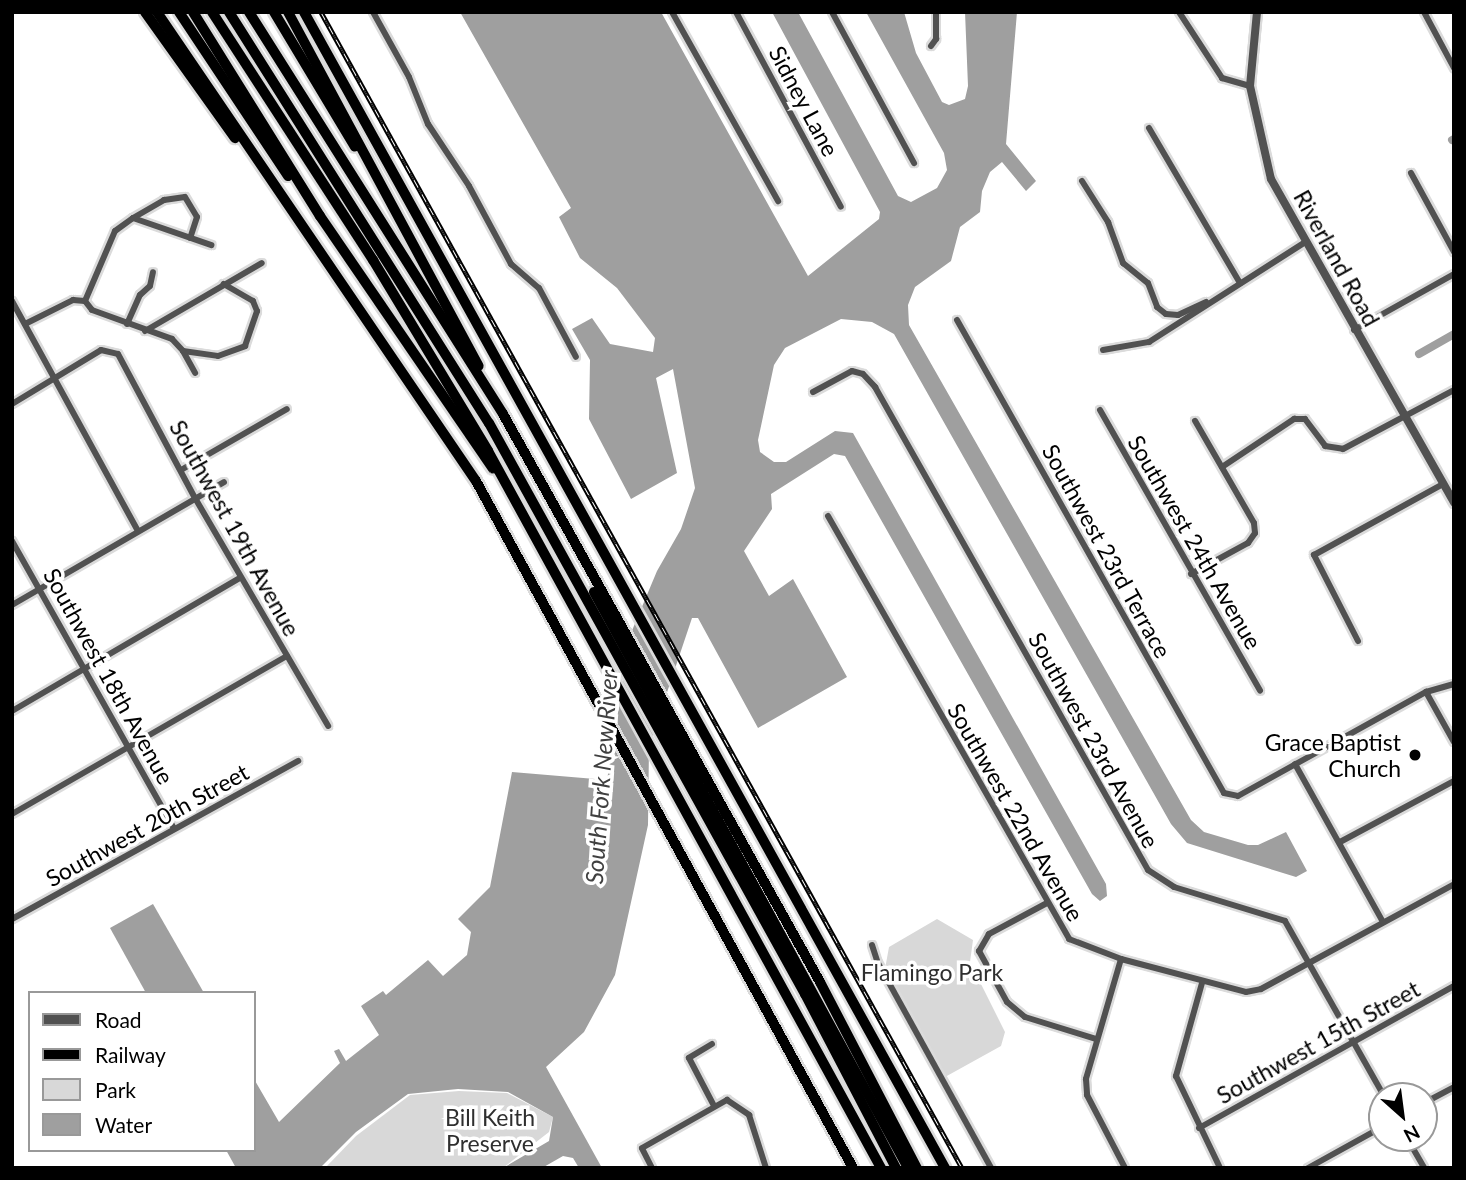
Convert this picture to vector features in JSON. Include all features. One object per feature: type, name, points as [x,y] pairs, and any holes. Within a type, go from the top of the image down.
[{"type":"highway","points":[[145,12],[224,126],[250,154]]},
{"type":"highway","points":[[157,12],[250,154],[432,414],[503,529],[824,1107],[861,1168]]},
{"type":"highway","points":[[179,12],[260,137],[320,216],[507,485],[792,998],[881,1168]]},
{"type":"highway","points":[[192,12],[320,216]]},
{"type":"highway","points":[[212,12],[352,227],[471,432]]},
{"type":"highway","points":[[229,12],[496,419],[641,697],[896,1168]]},
{"type":"highway","points":[[242,12],[496,419],[816,984],[917,1168]]},
{"type":"highway","points":[[249,12],[493,397]]},
{"type":"highway","points":[[274,12],[399,213]]},
{"type":"highway","points":[[288,12],[464,333],[493,397],[496,419]]},
{"type":"highway","points":[[304,12],[945,1168]]},
{"type":"highway","points":[[816,984],[908,1168]]},
{"type":"highway","points":[[824,1107],[853,1168]]},
{"type":"highway","points":[[898,1130],[925,1168]]},
{"type":"street","points":[[373,12],[409,77],[428,124],[469,186],[511,264],[539,288],[576,357]]},
{"type":"street","points":[[671,12],[778,201]]},
{"type":"street","name":"Sidney Lane","points":[[736,12],[841,207]]},
{"type":"street","points":[[832,12],[914,163]]},
{"type":"street","points":[[931,46],[936,39],[936,12]]},
{"type":"street","points":[[1179,12],[1222,78],[1250,86]]},
{"type":"street","name":"Riverland Road","points":[[1256,12],[1250,86],[1271,179],[1304,243],[1454,503]]},
{"type":"street","points":[[1424,12],[1454,68]]},
{"type":"street","points":[[1149,128],[1240,283]]},
{"type":"street","points":[[1411,173],[1454,253]]},
{"type":"street","points":[[1082,181],[1108,222],[1123,263],[1148,283],[1157,307],[1166,314],[1178,314],[1217,297]]},
{"type":"street","points":[[85,301],[115,231],[133,218],[164,200],[185,197],[197,217],[190,238]]},
{"type":"street","points":[[133,218],[211,245]]},
{"type":"street","points":[[1103,350],[1149,342],[1304,243]]},
{"type":"street","points":[[145,331],[262,262]]},
{"type":"street","points":[[127,324],[140,295],[150,286],[153,272]]},
{"type":"street","points":[[1354,330],[1454,274]]},
{"type":"street","points":[[183,351],[218,356],[238,351],[251,338],[257,311],[253,301],[223,284]]},
{"type":"street","points":[[25,324],[78,298],[85,301],[92,310],[172,339],[183,351],[195,373]]},
{"type":"street","points":[[12,301],[138,531]]},
{"type":"street","name":"Southwest 23rd Terrace","points":[[957,320],[1217,781],[1230,796],[1238,796],[1295,764]]},
{"type":"street","name":"Southwest 19th Avenue","points":[[55,376],[101,350],[111,349],[118,354],[240,578],[328,726]]},
{"type":"street","name":"Southwest 23rd Avenue","points":[[813,391],[852,371],[863,374],[875,387],[1148,870],[1174,887],[1276,916],[1294,932],[1376,1082]]},
{"type":"street","points":[[12,404],[55,376]]},
{"type":"street","points":[[1222,467],[1294,419],[1305,419],[1334,451],[1454,390]]},
{"type":"street","points":[[181,470],[287,409]]},
{"type":"street","name":"Southwest 24th Avenue","points":[[1100,410],[1260,691]]},
{"type":"street","points":[[1192,574],[1248,543],[1255,533],[1254,523],[1195,421]]},
{"type":"street","points":[[12,605],[224,482]]},
{"type":"street","points":[[1358,641],[1314,555],[1443,484]]},
{"type":"street","name":"Southwest 22nd Avenue","points":[[828,516],[1069,939],[1121,959],[1202,983],[1246,992],[1310,963],[1454,884]]},
{"type":"street","name":"Southwest 18th Avenue","points":[[12,541],[131,746],[174,829]]},
{"type":"street","points":[[12,711],[240,578]]},
{"type":"street","points":[[12,814],[287,656]]},
{"type":"street","points":[[1383,922],[1295,764],[1426,692],[1454,684]]},
{"type":"street","points":[[1426,692],[1454,742]]},
{"type":"street","name":"Southwest 20th Street","points":[[12,919],[298,761]]},
{"type":"street","points":[[1340,842],[1454,780]]},
{"type":"street","points":[[1047,903],[989,934],[979,951],[1007,1002],[1025,1017],[1096,1039]]},
{"type":"street","points":[[872,944],[878,963],[991,1168]]},
{"type":"street","points":[[1121,959],[1086,1079],[1087,1094],[1125,1168]]},
{"type":"street","points":[[1202,983],[1176,1076],[1220,1168]]},
{"type":"street","name":"Southwest 15th Street","points":[[1199,1128],[1454,986]]},
{"type":"street","points":[[712,1044],[689,1058],[713,1104]]},
{"type":"street","points":[[1438,1096],[1454,1087]]},
{"type":"street","points":[[652,1168],[642,1149],[713,1104],[727,1100],[745,1109],[766,1168]]},
{"type":"street","points":[[1308,1168],[1368,1135]]},
{"type":"street","points":[[1415,1152],[1424,1168]]},
{"type":"green space","name":"Flamingo Park","points":[[937,919],[973,940],[970,962],[1005,1032],[1001,1046],[945,1077],[885,969],[889,947]]},
{"type":"green space","name":"Bill Keith Preserve","points":[[459,1091],[507,1093],[553,1117],[549,1132],[503,1168],[325,1168],[356,1136],[410,1095]]},
{"type":"water","points":[[460,12],[661,12],[808,276],[879,219],[880,212],[772,12],[798,12],[898,196],[911,202],[937,188],[947,170],[944,153],[866,12],[904,12],[916,53],[942,102],[949,105],[965,99],[968,86],[965,12],[1017,12],[1006,144],[1036,181],[1026,191],[1002,162],[990,172],[982,191],[980,212],[960,227],[951,261],[915,287],[908,305],[909,325],[1191,820],[1204,832],[1248,845],[1258,845],[1286,832],[1307,871],[1296,877],[1187,843],[1171,824],[894,334],[872,322],[841,319],[785,348],[774,365],[758,440],[760,452],[774,462],[786,462],[835,431],[853,433],[1106,884],[1107,896],[1100,901],[1092,894],[845,456],[834,454],[771,494],[772,509],[744,551],[769,596],[793,579],[847,677],[758,728],[698,618],[692,618],[649,746],[648,825],[615,975],[584,1032],[546,1067],[602,1168],[579,1168],[573,1158],[563,1156],[542,1168],[503,1168],[549,1141],[553,1117],[508,1092],[458,1089],[408,1094],[356,1132],[320,1168],[236,1168],[227,1152],[256,1152],[256,1082],[279,1122],[340,1063],[334,1051],[339,1049],[346,1061],[379,1035],[361,1006],[383,991],[386,995],[428,960],[443,976],[467,955],[471,932],[458,919],[490,887],[512,772],[607,780],[631,633],[657,571],[681,529],[695,488],[673,369],[656,378],[677,473],[631,499],[589,419],[590,360],[572,329],[592,318],[610,344],[653,352],[655,338],[617,288],[580,258],[559,217],[571,208]]},
{"type":"water","points":[[153,904],[203,991],[145,991],[110,928]]},
{"type":"waterway","points":[[1419,354],[1454,334]]},
{"type":"railway","points":[[321,12],[962,1168]]},
{"type":"place","name":"Grace Baptist Church","points":[[1415,755]]},
{"type":"water label","name":"South Fork New River","points":[[601,777]]}]
